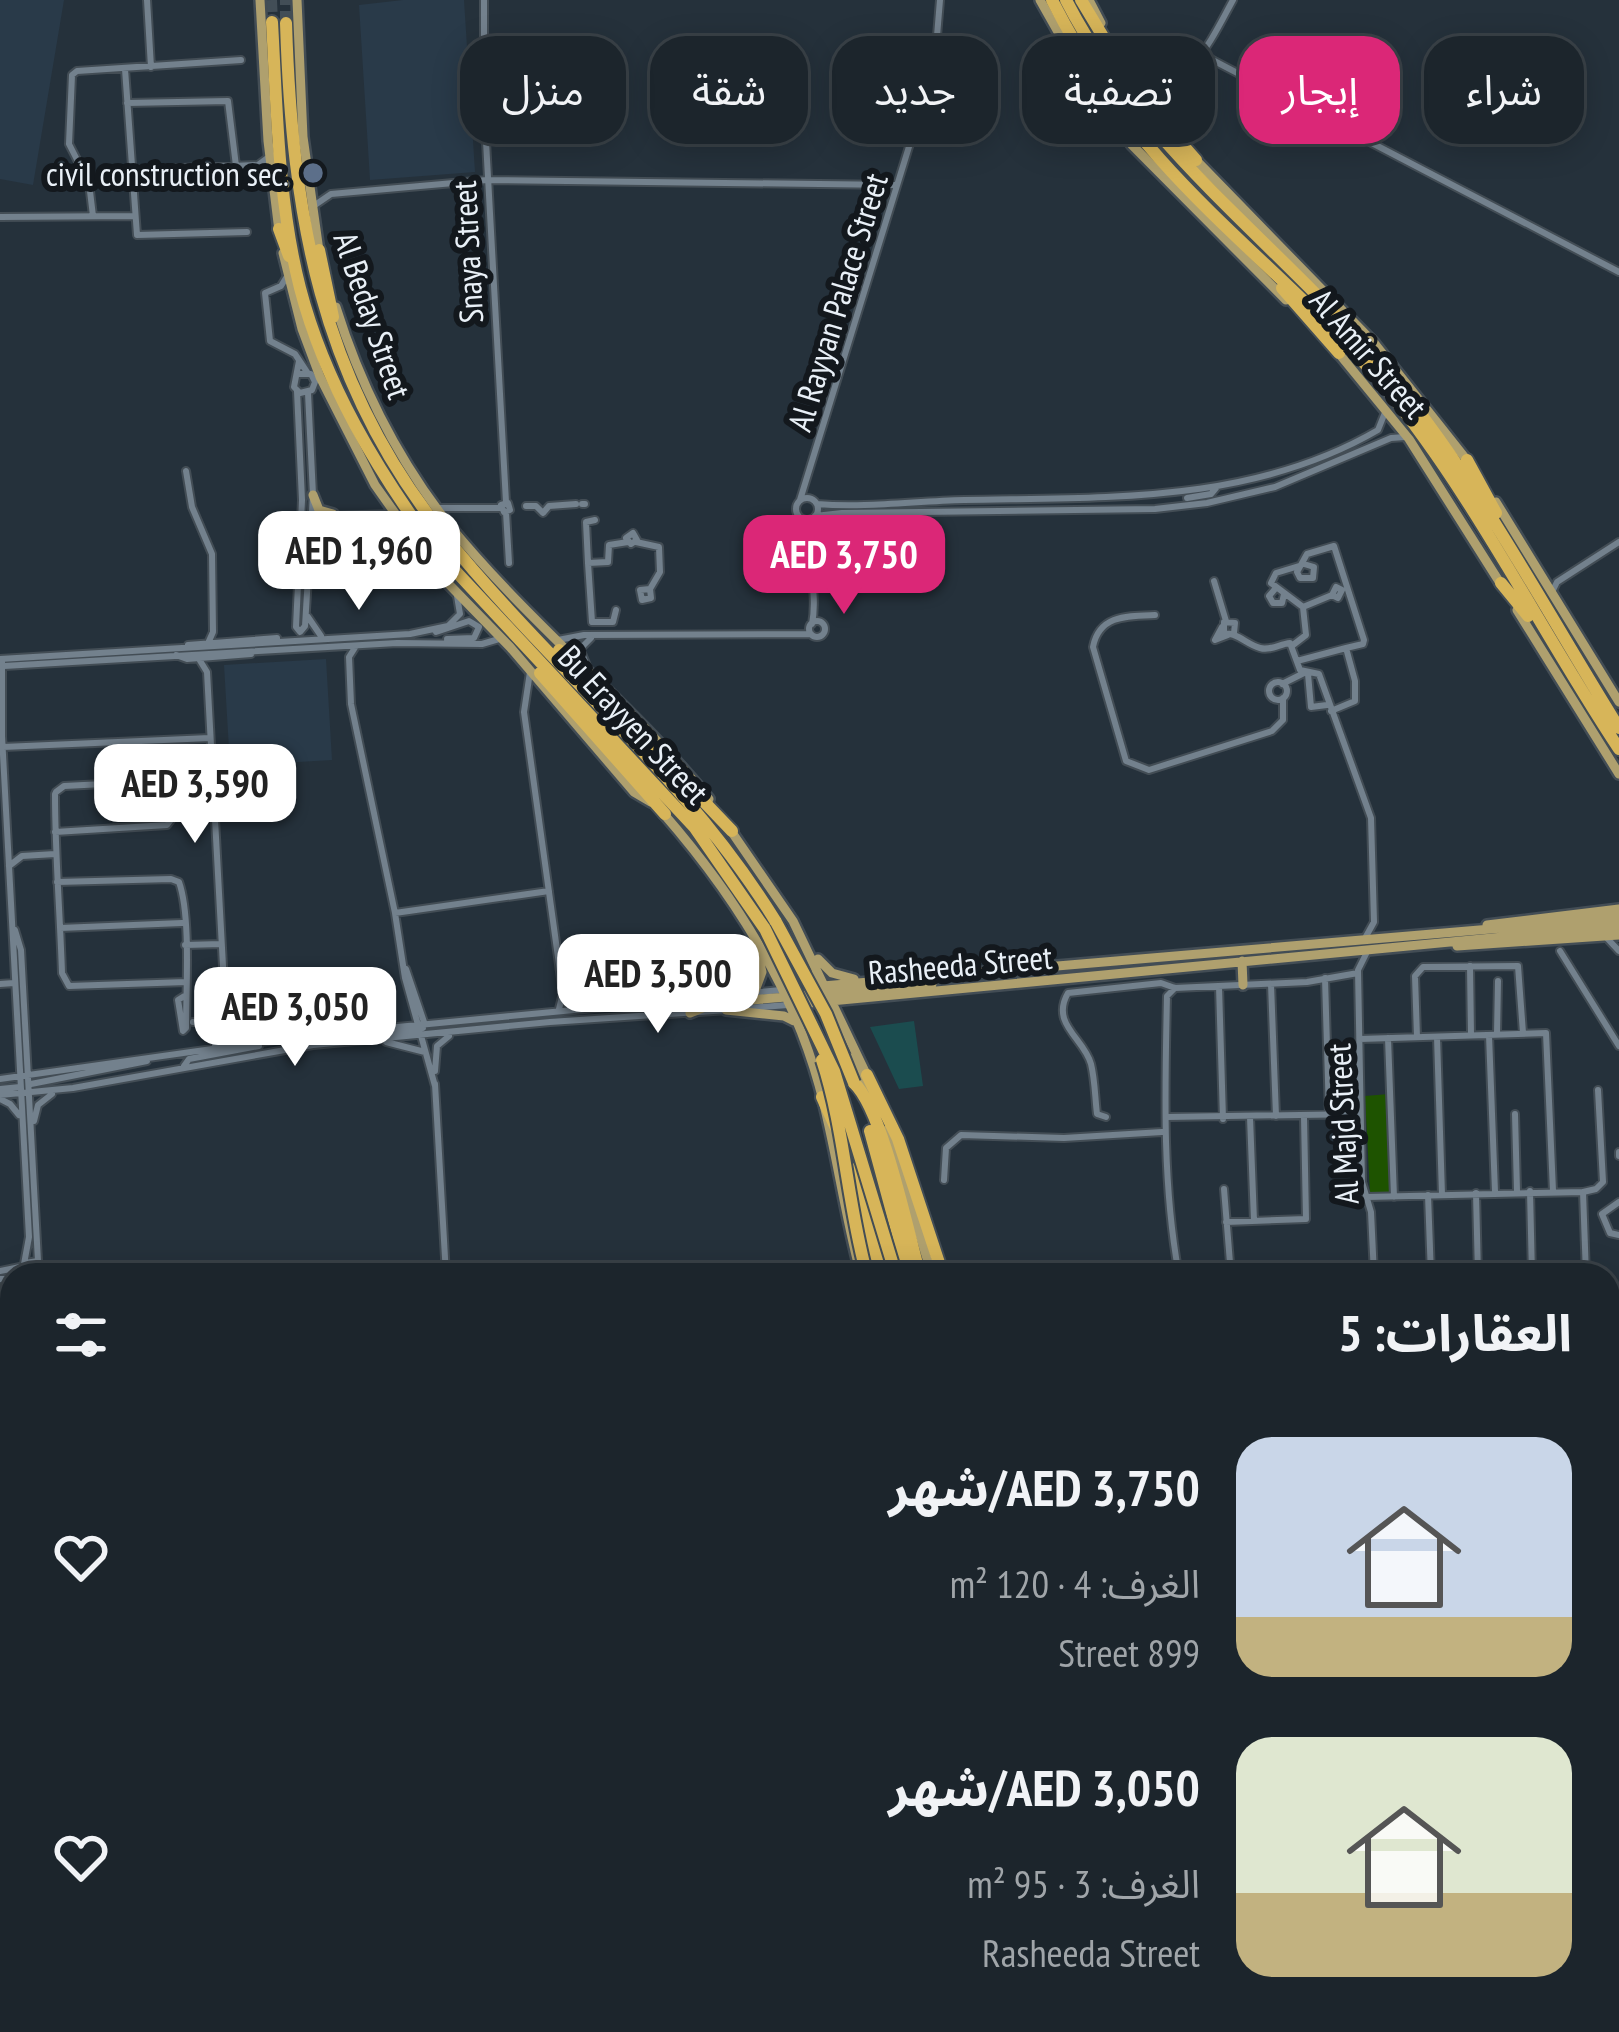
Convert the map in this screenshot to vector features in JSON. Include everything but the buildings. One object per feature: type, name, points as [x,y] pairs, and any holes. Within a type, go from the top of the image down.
[{"type":"highway","name":"Al Amir Street","points":[[1052,0],[1082,55],[1134,129],[1201,203],[1332,327],[1408,417],[1446,470],[1619,749]]},
{"type":"highway","name":"Al Amir Street","points":[[1066,0],[1138,112],[1231,214],[1344,325],[1442,442],[1538,585],[1619,728]]},
{"type":"highway","points":[[1085,0],[1093,22],[1137,93],[1196,160]]},
{"type":"highway","name":"Bu Erayyen Street","points":[[893,1263],[843,1093],[815,996],[765,930],[704,819],[448,541],[367,416],[320,299],[298,196],[279,22],[279,145],[296,290],[334,382],[388,484],[448,566],[506,636],[694,828],[765,930],[826,1014],[854,1083],[864,1094],[929,1263]]},
{"type":"highway","points":[[1231,214],[1310,276]]},
{"type":"highway","points":[[279,229],[296,290]]},
{"type":"highway","points":[[1253,249],[1260,264],[1339,353]]},
{"type":"highway","points":[[319,250],[336,347]]},
{"type":"highway","points":[[1467,460],[1538,585]]},
{"type":"highway","points":[[1501,583],[1570,668]]},
{"type":"highway","points":[[518,618],[572,661],[732,831]]},
{"type":"highway","points":[[506,636],[664,814]]},
{"type":"highway","points":[[815,996],[808,1023],[836,1109],[865,1263]]},
{"type":"highway","points":[[867,1075],[898,1139],[927,1230],[932,1263]]},
{"type":"highway","points":[[854,1083],[906,1263]]},
{"type":"highway","points":[[822,1097],[880,1263]]},
{"type":"highway","points":[[838,1168],[854,1202],[866,1263]]},
{"type":"main road","name":"Al Beday Street","points":[[260,0],[272,181],[287,274],[296,290],[311,355],[339,420],[420,552],[506,636],[542,687],[634,792],[664,814]]},
{"type":"main road","name":"Al Beday Street","points":[[296,0],[310,210],[360,377],[392,441],[452,528],[698,786],[793,921],[816,965],[815,996]]},
{"type":"main road","name":"Al Amir Street","points":[[1040,0],[1088,85],[1132,145],[1339,353],[1385,406],[1619,774]]},
{"type":"main road","name":"Al Amir Street","points":[[1085,0],[1108,36]]},
{"type":"main road","name":"Al Amir Street","points":[[1183,144],[1419,394],[1467,460]]},
{"type":"main road","points":[[313,495],[320,510],[333,514],[376,512],[385,499]]},
{"type":"main road","points":[[312,537],[319,522],[327,518],[397,516]]},
{"type":"main road","name":"Al Amir Street","points":[[1538,585],[1552,596],[1619,702]]},
{"type":"main road","name":"Bu Erayyen Street","points":[[664,814],[765,930],[784,997],[822,1097],[838,1168]]},
{"type":"main road","points":[[715,878],[750,910],[815,996]]},
{"type":"main road","points":[[793,921],[825,968],[838,976],[950,977]]},
{"type":"main road","name":"Rasheeda Street","points":[[815,996],[869,999],[1344,953],[1389,939],[1515,921],[1619,932]]},
{"type":"main road","points":[[755,992],[762,972],[765,930]]},
{"type":"main road","points":[[1418,945],[1494,945],[1619,932]]},
{"type":"main road","name":"Rasheeda Street","points":[[815,996],[997,972],[1619,932]]},
{"type":"main road","points":[[1242,961],[1243,985]]},
{"type":"main road","points":[[690,1013],[715,1003],[976,980],[997,972]]},
{"type":"main road","points":[[726,1010],[784,1016],[797,1026],[815,996]]},
{"type":"main road","name":"Bu Erayyen Street","points":[[815,996],[848,1032],[867,1075],[930,1263]]},
{"type":"main road","points":[[848,1032],[852,1010],[869,999]]},
{"type":"main road","points":[[804,1042],[818,1027],[837,1032],[887,1127]]},
{"type":"street","points":[[147,0],[151,68]]},
{"type":"street","name":"Snaya Street","points":[[484,0],[487,180],[512,507],[509,563]]},
{"type":"street","name":"Al Rayyan Palace Street","points":[[800,500],[920,111],[940,0]]},
{"type":"street","points":[[1212,36],[1233,0]]},
{"type":"street","points":[[92,217],[89,183],[69,144],[70,79],[77,71],[241,60]]},
{"type":"street","points":[[1215,61],[1619,272]]},
{"type":"street","points":[[125,69],[136,235],[247,232]]},
{"type":"street","points":[[127,103],[228,101],[236,166]]},
{"type":"street","points":[[131,170],[258,165],[270,156]]},
{"type":"street","points":[[258,165],[272,181]]},
{"type":"street","points":[[307,178],[314,188],[331,194]]},
{"type":"street","points":[[310,210],[316,200],[331,194],[487,180],[896,185]]},
{"type":"street","points":[[0,217],[134,216]]},
{"type":"street","points":[[281,286],[287,274]]},
{"type":"street","points":[[296,290],[281,286],[269,289],[264,297],[273,346],[295,354],[303,373],[315,382],[308,393],[312,537],[301,632],[296,629],[296,608],[302,500],[293,382],[303,373]]},
{"type":"street","points":[[297,391],[308,393]]},
{"type":"street","points":[[809,541],[795,510],[806,498],[816,503],[1187,498],[1337,452],[1378,430],[1385,419],[1385,406]]},
{"type":"street","points":[[800,519],[842,512],[998,513],[1275,487],[1391,438],[1409,439]]},
{"type":"street","points":[[1337,452],[1342,462]]},
{"type":"street","points":[[186,471],[192,507],[212,554],[214,632],[209,642]]},
{"type":"street","name":"Al Rayyan Palace Street","points":[[809,477],[816,503]]},
{"type":"street","points":[[437,508],[536,506],[541,499],[549,506],[581,504]]},
{"type":"street","points":[[557,640],[606,634],[747,634],[814,626],[809,541],[816,503]]},
{"type":"street","points":[[452,528],[454,516],[464,509]]},
{"type":"street","points":[[595,520],[586,522],[592,622],[614,622],[616,610]]},
{"type":"street","points":[[587,546],[632,542],[658,547],[660,572],[650,589]]},
{"type":"street","points":[[1538,585],[1557,582],[1619,542]]},
{"type":"street","points":[[588,563],[608,562],[609,545]]},
{"type":"street","points":[[1214,581],[1224,624],[1214,639],[1231,634],[1264,649],[1296,644],[1305,638],[1303,607],[1275,589],[1271,577],[1301,565],[1307,552],[1334,546],[1363,644],[1297,662]]},
{"type":"street","points":[[1552,596],[1557,582]]},
{"type":"street","points":[[1275,589],[1269,596],[1273,604],[1282,603],[1284,594]]},
{"type":"street","points":[[410,634],[455,620],[460,609],[456,592]]},
{"type":"street","points":[[1303,607],[1332,595]]},
{"type":"street","points":[[307,602],[310,625],[321,636]]},
{"type":"street","points":[[281,638],[292,627],[296,608]]},
{"type":"street","points":[[1155,615],[1105,622],[1095,633],[1093,647],[1126,761],[1136,767],[1149,770],[1272,731],[1284,716],[1287,689],[1282,684]]},
{"type":"street","points":[[3,662],[431,642],[474,638],[478,626],[467,622],[447,631],[177,652]]},
{"type":"street","points":[[1224,624],[1235,623],[1231,634]]},
{"type":"street","points":[[214,632],[221,640]]},
{"type":"street","points":[[589,668],[581,646],[606,634]]},
{"type":"street","points":[[177,652],[221,640],[392,635]]},
{"type":"street","points":[[431,642],[482,644],[506,636]]},
{"type":"street","points":[[1296,644],[1311,707],[1355,701],[1346,648]]},
{"type":"street","points":[[356,646],[349,657],[351,704],[411,1004],[435,1062]]},
{"type":"street","points":[[339,647],[349,657]]},
{"type":"street","points":[[177,652],[214,658],[278,650]]},
{"type":"street","points":[[3,662],[120,654]]},
{"type":"street","points":[[199,658],[207,672],[224,1017],[214,1047]]},
{"type":"street","points":[[207,672],[214,658]]},
{"type":"street","points":[[3,662],[14,983],[24,1059],[41,1071],[58,1074]]},
{"type":"street","points":[[3,677],[19,664]]},
{"type":"street","points":[[530,672],[524,692],[563,997],[559,1009]]},
{"type":"street","points":[[1283,698],[1276,700],[1269,693],[1273,685],[1306,673],[1319,674],[1368,801],[1374,922],[1358,971]]},
{"type":"street","points":[[524,692],[531,686],[542,687]]},
{"type":"street","points":[[3,743],[211,738]]},
{"type":"street","points":[[55,832],[167,825],[176,816],[175,790],[164,781],[60,788],[55,794],[55,832],[55,854],[62,973],[67,985],[186,982]]},
{"type":"street","points":[[9,848],[22,856]]},
{"type":"street","points":[[9,866],[22,856],[55,854]]},
{"type":"street","points":[[58,882],[175,879],[182,887],[184,923],[186,982],[186,995],[186,1028],[183,1031],[178,999],[186,995]]},
{"type":"street","points":[[0,886],[11,885]]},
{"type":"street","points":[[395,914],[549,891]]},
{"type":"street","points":[[1374,922],[1389,939]]},
{"type":"street","points":[[60,928],[184,923]]},
{"type":"street","points":[[14,927],[21,950],[22,1124],[29,1237],[24,1263]]},
{"type":"street","points":[[555,932],[568,996],[578,1008]]},
{"type":"street","points":[[185,945],[221,944]]},
{"type":"street","points":[[1560,951],[1619,1046]]},
{"type":"street","points":[[1344,953],[1358,971]]},
{"type":"street","points":[[1470,965],[1471,1035]]},
{"type":"street","points":[[1417,1037],[1417,972],[1424,967],[1470,965],[1518,967],[1523,1034]]},
{"type":"street","points":[[404,966],[421,1012],[435,1086]]},
{"type":"street","points":[[1106,1117],[1097,1114],[1088,1056],[1067,1029],[1064,998],[1071,992],[1161,983],[1174,988],[1271,984],[1358,971]]},
{"type":"street","name":"Al Majd Street","points":[[1358,971],[1362,1182],[1373,1263]]},
{"type":"street","points":[[1325,978],[1329,1115]]},
{"type":"street","points":[[1495,1192],[1493,1035],[1498,982]]},
{"type":"street","points":[[0,984],[14,983]]},
{"type":"street","points":[[1271,984],[1276,1116]]},
{"type":"street","points":[[1219,986],[1223,1118]]},
{"type":"street","points":[[1174,988],[1166,1000],[1164,1132],[1178,1263]]},
{"type":"street","points":[[32,1130],[44,1097],[184,1066],[376,1040],[546,1010],[755,992],[784,997]]},
{"type":"street","points":[[22,1124],[14,1107],[0,1094],[58,1074],[214,1047],[402,1027],[458,1033],[726,1010],[784,997]]},
{"type":"street","points":[[402,1027],[409,1019],[411,1004]]},
{"type":"street","points":[[332,1043],[346,1037],[423,1031],[546,1010]]},
{"type":"street","points":[[421,1012],[442,1020],[490,1018]]},
{"type":"street","points":[[193,1022],[224,1017]]},
{"type":"street","points":[[224,1028],[234,1039],[252,1042]]},
{"type":"street","points":[[445,1263],[435,1062],[440,1042],[458,1033]]},
{"type":"street","points":[[1360,1040],[1546,1033],[1553,1191]]},
{"type":"street","points":[[1437,1036],[1442,1195]]},
{"type":"street","points":[[1388,1038],[1394,1196]]},
{"type":"street","points":[[184,1066],[189,1059],[274,1040]]},
{"type":"street","points":[[376,1040],[428,1054]]},
{"type":"street","points":[[25,1086],[121,1069],[156,1057]]},
{"type":"street","points":[[0,1079],[24,1059]]},
{"type":"street","points":[[0,1079],[25,1086],[73,1088]]},
{"type":"street","points":[[25,1086],[32,1130],[38,1261],[29,1263]]},
{"type":"street","points":[[1367,1197],[1597,1189],[1603,1182],[1598,1090]]},
{"type":"street","points":[[1167,1118],[1360,1114]]},
{"type":"street","points":[[1515,1114],[1517,1191]]},
{"type":"street","points":[[1226,1222],[1307,1216],[1304,1116]]},
{"type":"street","points":[[1250,1118],[1253,1221]]},
{"type":"street","points":[[944,1180],[946,1148],[958,1136],[1064,1138],[1164,1132]]},
{"type":"street","points":[[1224,1189],[1230,1263]]},
{"type":"street","points":[[1530,1191],[1532,1263]]},
{"type":"street","points":[[1583,1192],[1586,1263]]},
{"type":"street","points":[[1476,1193],[1478,1263]]},
{"type":"street","points":[[1428,1195],[1431,1263]]},
{"type":"street","points":[[1619,1202],[1601,1214],[1610,1233],[1619,1235]]},
{"type":"shaded area","points":[[0,0],[64,0],[33,185],[0,179]]},
{"type":"shaded area","points":[[464,0],[460,144],[473,144],[475,172],[370,180],[359,5]]},
{"type":"shaded area","points":[[326,659],[332,760],[230,766],[224,665]]},
{"type":"shaded area","points":[[914,1021],[923,1086],[899,1089],[870,1027]]},
{"type":"green space","points":[[1389,1094],[1394,1192],[1370,1193],[1365,1096]]},
{"type":"tunnel","points":[[271,0],[272,22]]},
{"type":"tunnel","points":[[286,0],[286,23]]},
{"type":"place","name":"civil construction sec.","points":[[313,173]]}]
